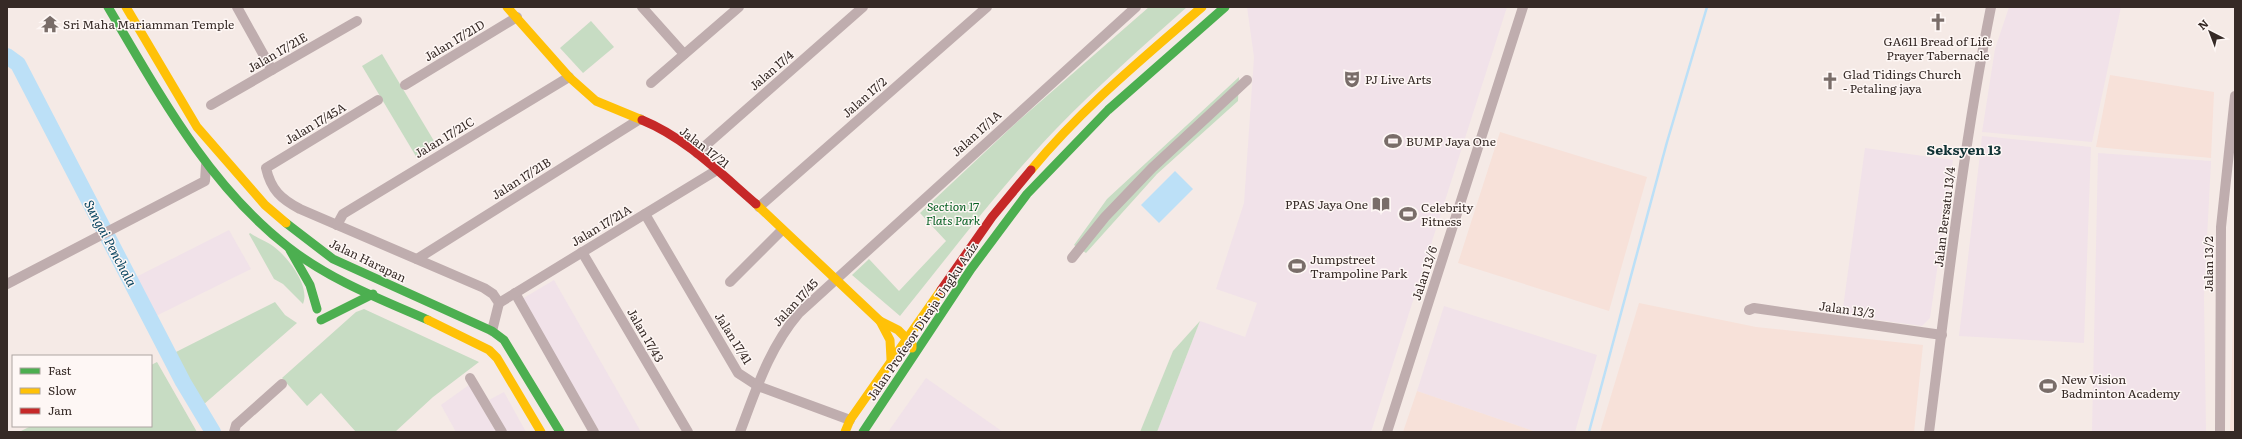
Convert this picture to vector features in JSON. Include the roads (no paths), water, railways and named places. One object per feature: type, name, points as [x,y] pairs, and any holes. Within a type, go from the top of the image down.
[{"type":"main road","points":[[108,7],[171,113],[206,165],[256,218],[287,244],[325,272],[489,350],[497,358],[541,432]]},
{"type":"main road","name":"Jalan Harapan","points":[[126,7],[197,127],[209,143],[280,220],[333,259],[492,331],[504,340],[560,432]]},
{"type":"main road","name":"Jalan 17/21","points":[[508,7],[569,76],[596,101],[640,119],[680,140],[759,207],[880,321],[890,340],[891,359]]},
{"type":"main road","name":"Jalan Profesor Diraja Ungku Aziz","points":[[845,432],[850,420],[891,359],[908,338],[992,217],[1058,137],[1113,84],[1202,7]]},
{"type":"main road","name":"Jalan Profesor Diraja Ungku Aziz","points":[[863,432],[906,366],[1003,225],[1052,167],[1091,126],[1142,78],[1225,7]]},
{"type":"main road","points":[[287,244],[310,285],[316,309]]},
{"type":"main road","points":[[321,320],[373,294]]},
{"type":"main road","name":"Jalan 17/21","points":[[880,321],[890,324],[908,338]]},
{"type":"main road","points":[[906,366],[912,350],[912,344],[908,338]]},
{"type":"street","points":[[237,7],[272,70]]},
{"type":"street","points":[[642,7],[684,54]]},
{"type":"street","points":[[651,83],[739,7]]},
{"type":"street","name":"Jalan 17/4","points":[[697,153],[863,7]]},
{"type":"street","name":"Jalan 17/2","points":[[759,207],[987,7]]},
{"type":"street","name":"Jalan 17/1A","points":[[835,280],[1136,7]]},
{"type":"street","name":"Jalan 13/6","points":[[1387,432],[1523,7]]},
{"type":"street","name":"Jalan Bersatu 13/4","points":[[1929,432],[1965,150],[1980,58],[1991,7]]},
{"type":"street","name":"Jalan 17/21D","points":[[405,85],[516,17]]},
{"type":"street","name":"Jalan 17/21E","points":[[211,105],[357,21]]},
{"type":"street","name":"Jalan 17/21C","points":[[337,225],[343,214],[569,76]]},
{"type":"street","points":[[1072,258],[1105,217],[1152,168],[1247,80]]},
{"type":"street","name":"Jalan 13/2","points":[[2220,432],[2221,227],[2235,96]]},
{"type":"street","name":"Jalan 17/45A","points":[[337,225],[284,200],[271,186],[266,168],[378,100]]},
{"type":"street","name":"Jalan 17/21B","points":[[417,259],[640,119]]},
{"type":"street","points":[[7,284],[204,181],[206,165]]},
{"type":"street","name":"Jalan 17/21A","points":[[499,302],[717,170]]},
{"type":"street","name":"Jalan 17/41","points":[[645,214],[738,373],[758,386],[850,420]]},
{"type":"street","points":[[337,225],[484,288],[494,294],[499,302],[496,322],[492,331]]},
{"type":"street","points":[[730,282],[782,230]]},
{"type":"street","name":"Jalan 17/43","points":[[582,252],[688,432]]},
{"type":"street","name":"Jalan 17/45","points":[[740,432],[772,352],[784,331],[799,314],[835,280]]},
{"type":"street","points":[[515,293],[594,432]]},
{"type":"street","name":"Jalan 13/3","points":[[1749,310],[1754,308],[1942,336]]},
{"type":"street","points":[[470,378],[502,432]]},
{"type":"street","points":[[234,432],[236,425],[282,384]]},
{"type":"water","points":[[1175,171],[1193,189],[1159,223],[1141,205]]},
{"type":"waterway","points":[[1589,432],[1667,142],[1707,7]]},
{"type":"waterway","name":"Sungai Penchala","points":[[7,56],[18,64],[183,382],[213,432]]},
{"type":"place","name":"GA611 Bread of Life Prayer Tabernacle","points":[[1938,22]]},
{"type":"place","name":"Sri Maha Mariamman Temple","points":[[50,24]]},
{"type":"place","name":"PJ Live Arts","points":[[1352,79]]},
{"type":"place","name":"Glad Tidings Church - Petaling jaya","points":[[1830,81]]},
{"type":"place","name":"BUMP Jaya One","points":[[1393,141]]},
{"type":"place","name":"PPAS Jaya One","points":[[1381,204]]},
{"type":"place","name":"Celebrity Fitness","points":[[1408,214]]},
{"type":"place","name":"Jumpstreet Trampoline Park","points":[[1297,266]]},
{"type":"place","name":"New Vision Badminton Academy","points":[[2048,386]]},
{"type":"district","name":"Seksyen 13","points":[[1964,149]]},
{"type":"park label","name":"Section 17 Flats Park","points":[[953,213]]}]
